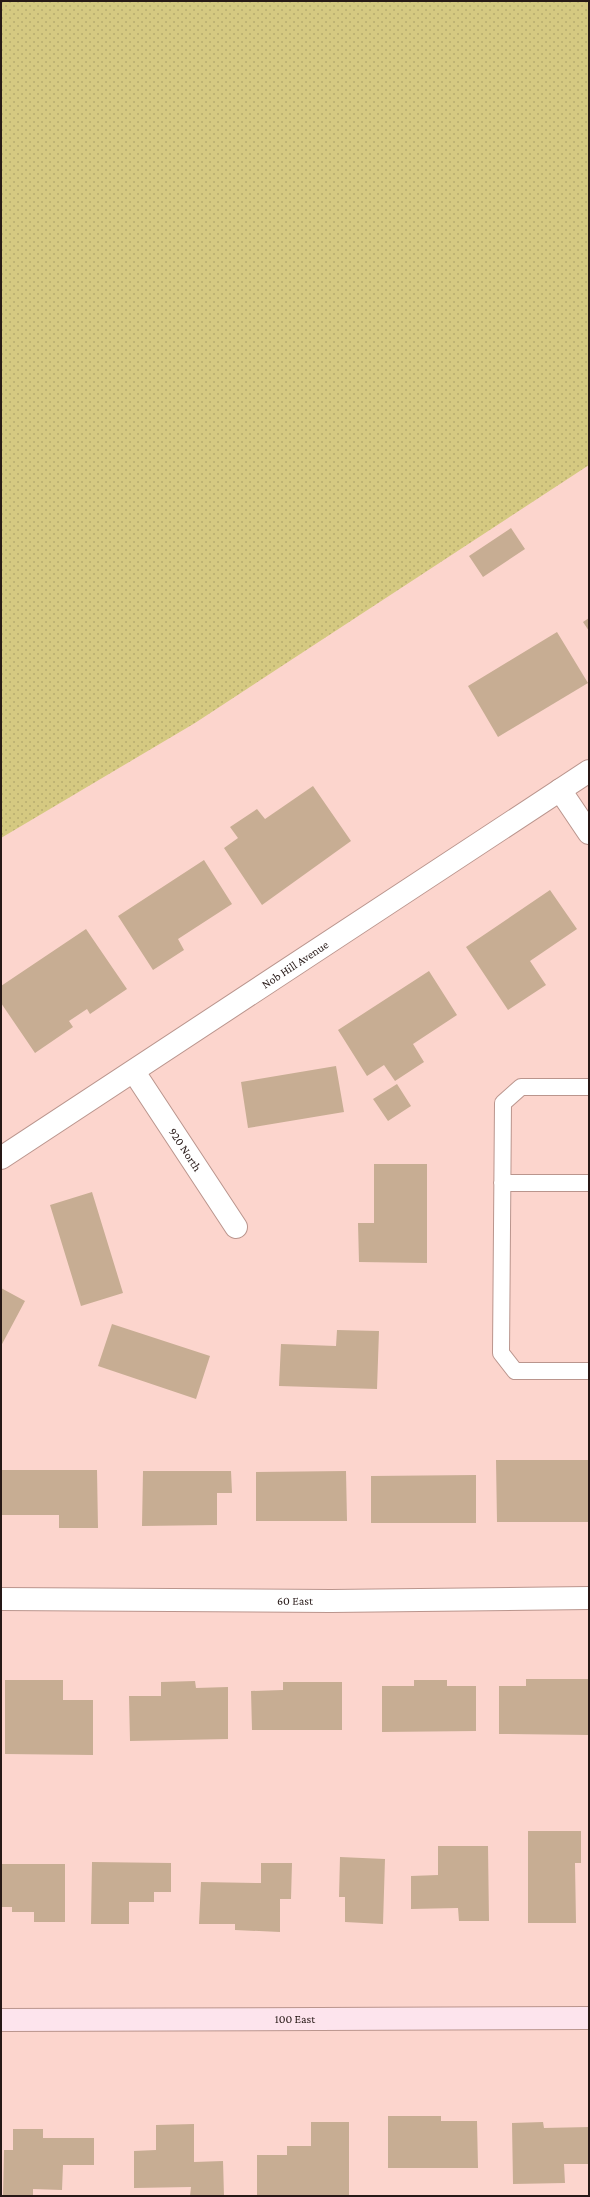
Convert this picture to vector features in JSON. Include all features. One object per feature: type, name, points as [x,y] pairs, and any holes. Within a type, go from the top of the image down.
[{"type":"main road","name":"100 East","points":[[1,2020],[589,2018]]},
{"type":"street","name":"Nob Hill Avenue","points":[[1,1158],[134,1072],[589,771]]},
{"type":"street","points":[[560,790],[589,833]]},
{"type":"street","name":"920 North","points":[[134,1072],[236,1227]]},
{"type":"street","name":"60 East","points":[[1,1599],[331,1601],[589,1598]]},
{"type":"lane","points":[[589,1087],[521,1087],[503,1103],[501,1353],[515,1371],[589,1371]]},
{"type":"lane","points":[[502,1183],[589,1183]]},
{"type":"shaded area","points":[[1,1],[589,1],[589,465],[195,723],[1,838]]},
{"type":"building","points":[[511,528],[525,549],[483,577],[469,556]]},
{"type":"building","points":[[589,618],[589,631],[583,622]]},
{"type":"building","points":[[557,632],[588,683],[498,737],[468,686]]},
{"type":"building","points":[[313,786],[351,841],[262,905],[224,848],[238,838],[230,827],[257,809],[265,819]]},
{"type":"building","points":[[204,860],[232,904],[178,939],[184,950],[153,970],[118,916]]},
{"type":"building","points":[[550,890],[577,929],[530,961],[546,985],[508,1010],[466,947]]},
{"type":"building","points":[[86,929],[127,989],[90,1014],[87,1009],[69,1021],[73,1027],[35,1053],[1,1003],[1,986]]},
{"type":"building","points":[[429,971],[457,1015],[413,1044],[424,1062],[395,1081],[384,1065],[367,1076],[338,1030]]},
{"type":"building","points":[[336,1066],[344,1112],[248,1128],[241,1082]]},
{"type":"building","points":[[397,1084],[411,1106],[388,1121],[373,1099]]},
{"type":"building","points":[[374,1164],[427,1164],[427,1263],[359,1262],[358,1223],[374,1223]]},
{"type":"building","points":[[92,1192],[123,1293],[81,1306],[50,1205]]},
{"type":"building","points":[[1,1288],[25,1301],[1,1346]]},
{"type":"building","points":[[112,1324],[210,1356],[196,1399],[98,1366]]},
{"type":"building","points":[[337,1330],[379,1331],[377,1389],[279,1386],[281,1344],[336,1346]]},
{"type":"building","points":[[496,1460],[589,1460],[589,1522],[497,1522]]},
{"type":"building","points":[[1,1470],[97,1470],[98,1528],[59,1528],[59,1515],[1,1515]]},
{"type":"building","points":[[143,1471],[231,1471],[232,1493],[217,1493],[217,1525],[142,1526]]},
{"type":"building","points":[[346,1471],[347,1521],[256,1521],[256,1472]]},
{"type":"building","points":[[476,1475],[476,1523],[371,1523],[371,1476]]},
{"type":"building","points":[[526,1679],[589,1679],[589,1735],[499,1734],[499,1686],[526,1686]]},
{"type":"building","points":[[5,1680],[63,1680],[63,1700],[93,1700],[93,1755],[5,1754]]},
{"type":"building","points":[[414,1680],[447,1680],[447,1686],[476,1686],[476,1731],[382,1732],[382,1686],[414,1686]]},
{"type":"building","points":[[195,1681],[196,1688],[228,1687],[228,1739],[130,1741],[129,1696],[161,1696],[161,1682]]},
{"type":"building","points":[[283,1682],[342,1682],[342,1730],[252,1730],[251,1691],[283,1690]]},
{"type":"building","points":[[528,1831],[581,1831],[581,1863],[575,1863],[576,1923],[528,1923]]},
{"type":"building","points":[[438,1846],[488,1846],[489,1921],[459,1921],[458,1908],[411,1909],[411,1876],[438,1875]]},
{"type":"building","points":[[340,1857],[385,1859],[383,1924],[345,1922],[345,1897],[339,1897]]},
{"type":"building","points":[[92,1862],[171,1863],[171,1892],[154,1892],[154,1902],[129,1902],[129,1924],[91,1924]]},
{"type":"building","points":[[261,1863],[292,1863],[291,1899],[280,1899],[280,1932],[235,1930],[235,1924],[199,1924],[201,1882],[261,1883]]},
{"type":"building","points":[[1,1864],[65,1864],[65,1922],[34,1922],[34,1912],[12,1912],[12,1907],[1,1907]]},
{"type":"building","points":[[388,2116],[441,2116],[441,2121],[477,2121],[478,2168],[388,2168]]},
{"type":"building","points":[[311,2122],[349,2122],[349,2196],[257,2196],[257,2155],[287,2155],[287,2146],[311,2146]]},
{"type":"building","points":[[543,2122],[544,2128],[589,2127],[589,2164],[564,2164],[565,2183],[513,2184],[512,2123]]},
{"type":"building","points":[[194,2124],[194,2162],[223,2161],[224,2196],[190,2196],[191,2187],[134,2188],[134,2151],[156,2150],[156,2125]]},
{"type":"building","points":[[13,2129],[43,2129],[43,2138],[94,2138],[94,2165],[63,2165],[62,2190],[33,2189],[33,2196],[3,2196],[4,2150],[13,2150]]}]
